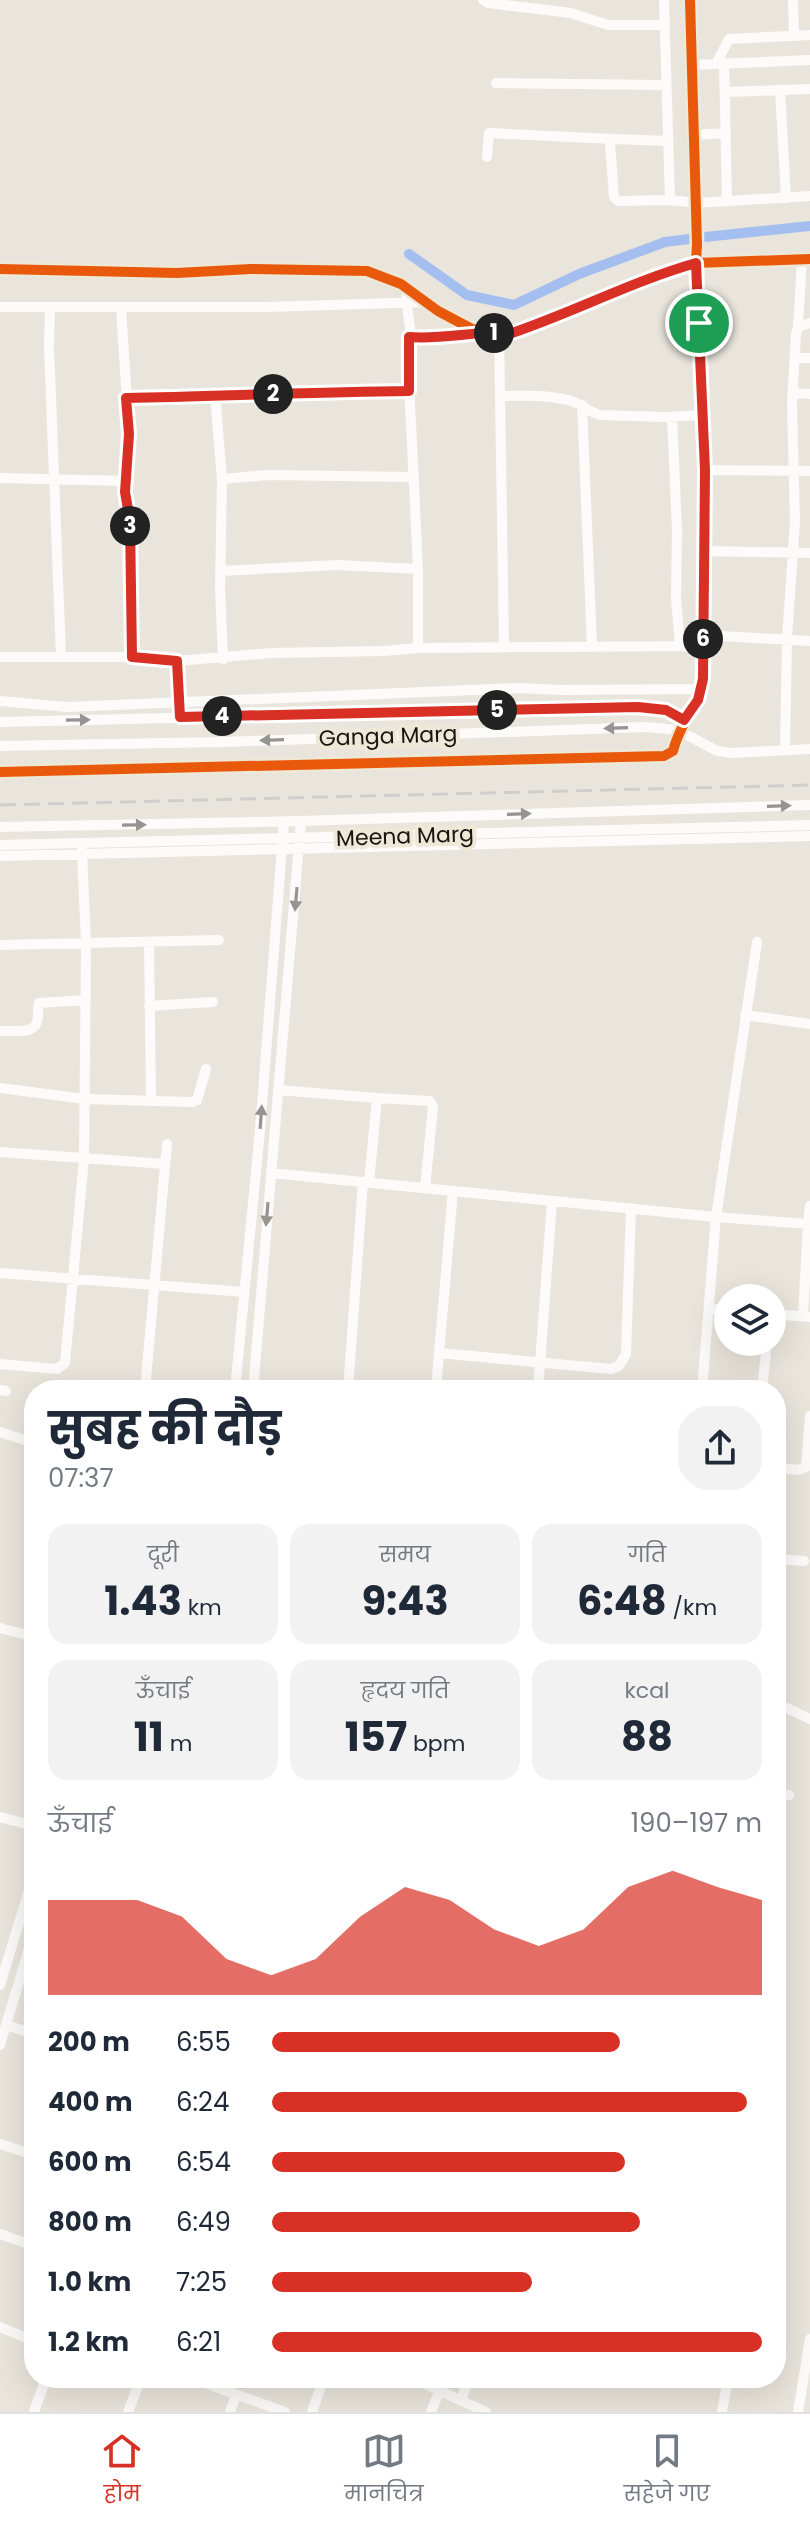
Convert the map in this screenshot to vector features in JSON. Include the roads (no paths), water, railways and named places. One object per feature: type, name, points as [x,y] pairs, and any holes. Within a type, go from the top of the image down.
[{"type":"street","points":[[483,0],[571,13],[608,25],[665,25]]},
{"type":"street","points":[[664,0],[670,200]]},
{"type":"street","points":[[0,772],[664,756],[673,751],[678,730],[698,700],[701,689],[703,641],[705,470],[690,0]]},
{"type":"street","points":[[793,0],[794,35]]},
{"type":"street","points":[[727,201],[725,92],[720,64],[729,39],[810,35]]},
{"type":"street","points":[[691,65],[810,60]]},
{"type":"street","points":[[496,83],[666,85]]},
{"type":"street","points":[[725,92],[810,89]]},
{"type":"street","points":[[780,90],[786,198]]},
{"type":"street","points":[[487,157],[489,133],[668,141]]},
{"type":"street","points":[[694,135],[726,133]]},
{"type":"street","points":[[613,139],[610,143],[614,197],[618,201],[696,203],[810,196]]},
{"type":"street","points":[[0,269],[177,273],[251,269],[367,271],[406,287],[472,329],[512,333],[551,320],[655,274],[696,263],[806,260],[792,393],[795,522],[787,638],[785,750]]},
{"type":"street","points":[[406,287],[418,569],[418,648]]},
{"type":"street","points":[[0,307],[426,302]]},
{"type":"street","points":[[50,307],[61,657]]},
{"type":"street","points":[[121,307],[129,434],[126,481],[130,521],[132,657]]},
{"type":"street","points":[[798,327],[810,323]]},
{"type":"street","points":[[409,337],[434,339],[499,332]]},
{"type":"street","points":[[499,332],[504,646]]},
{"type":"street","points":[[795,358],[810,358]]},
{"type":"street","points":[[126,398],[409,391]]},
{"type":"street","points":[[792,393],[810,394]]},
{"type":"street","points":[[215,394],[222,479],[220,571],[223,659]]},
{"type":"street","points":[[500,396],[558,398],[582,405],[591,413],[600,415],[703,415]]},
{"type":"street","points":[[582,405],[592,647]]},
{"type":"street","points":[[672,417],[680,645]]},
{"type":"street","points":[[705,470],[810,471]]},
{"type":"street","points":[[222,479],[267,475],[414,477]]},
{"type":"street","points":[[0,478],[126,481]]},
{"type":"street","points":[[704,551],[810,553]]},
{"type":"street","points":[[220,571],[337,565],[418,569]]},
{"type":"street","points":[[0,657],[132,657],[177,661],[271,653],[418,648],[680,645],[703,641],[787,638],[810,641]]},
{"type":"street","points":[[177,661],[180,717]]},
{"type":"street","points":[[0,701],[67,707],[519,688],[701,689]]},
{"type":"street","name":"Ganga Marg","points":[[0,722],[638,707],[666,710],[684,720]]},
{"type":"street","points":[[684,720],[693,736],[717,751],[810,749]]},
{"type":"street","name":"Ganga Marg","points":[[0,746],[223,742],[646,727],[678,730],[693,736]]},
{"type":"street","points":[[0,827],[284,822],[810,805]]},
{"type":"street","points":[[254,1380],[301,821]]},
{"type":"street","points":[[236,1380],[284,822]]},
{"type":"street","name":"Meena Marg","points":[[300,844],[810,825]]},
{"type":"street","points":[[0,1364],[57,1369],[65,1366],[84,1159],[86,943],[81,826]]},
{"type":"street","points":[[0,856],[82,849],[284,844],[810,836]]},
{"type":"street","points":[[0,845],[82,849]]},
{"type":"street","points":[[0,945],[219,940]]},
{"type":"street","points":[[149,942],[151,1100]]},
{"type":"street","points":[[703,1380],[716,1217],[757,942]]},
{"type":"street","points":[[0,1031],[34,1027],[39,1003],[86,1000]]},
{"type":"street","points":[[149,1006],[213,1002]]},
{"type":"street","points":[[745,1015],[810,1024]]},
{"type":"street","points":[[0,1088],[85,1099],[192,1102],[197,1100],[206,1069]]},
{"type":"street","points":[[278,1090],[430,1101],[433,1107],[425,1188]]},
{"type":"street","points":[[349,1380],[366,1182],[377,1098]]},
{"type":"street","points":[[146,1380],[167,1144]]},
{"type":"street","points":[[0,1152],[165,1164]]},
{"type":"street","points":[[271,1173],[809,1224]]},
{"type":"street","points":[[437,1380],[453,1191]]},
{"type":"street","points":[[539,1380],[552,1201]]},
{"type":"street","points":[[786,1315],[807,1316],[810,1206]]},
{"type":"street","points":[[439,1353],[611,1369],[623,1360],[626,1354],[631,1208]]},
{"type":"street","points":[[0,1273],[244,1292]]},
{"type":"street","points":[[710,1309],[714,1309]]},
{"type":"street","points":[[763,1380],[766,1356]]},
{"type":"street","points":[[786,1469],[806,1467],[810,1416]]},
{"type":"street","points":[[0,1432],[24,1440]]},
{"type":"street","points":[[786,1560],[804,1561]]},
{"type":"street","points":[[0,1628],[24,1634]]},
{"type":"street","points":[[786,1708],[810,1719]]},
{"type":"street","points":[[0,1817],[24,1823]]},
{"type":"street","points":[[0,1985],[24,1907]]},
{"type":"street","points":[[0,2045],[24,1965]]},
{"type":"street","points":[[6,2025],[24,2031]]},
{"type":"street","points":[[0,2144],[24,2152]]},
{"type":"street","points":[[0,2234],[24,2242]]},
{"type":"street","points":[[0,2327],[24,2337]]},
{"type":"street","points":[[798,2412],[805,2398],[810,2339]]},
{"type":"street","points":[[34,2412],[42,2388]]},
{"type":"street","points":[[128,2412],[137,2388]]},
{"type":"street","points":[[217,2388],[285,2412]]},
{"type":"street","points":[[312,2412],[320,2388]]},
{"type":"street","points":[[461,2400],[465,2388]]},
{"type":"street","points":[[722,2412],[726,2388]]},
{"type":"street","points":[[431,2412],[440,2389],[486,2412]]},
{"type":"street","points":[[230,2412],[236,2395]]},
{"type":"waterway","points":[[705,237],[810,226]]},
{"type":"waterway","points":[[409,254],[467,295],[514,305],[579,274],[665,242],[689,239]]},
{"type":"railway","points":[[0,805],[810,785]]}]
